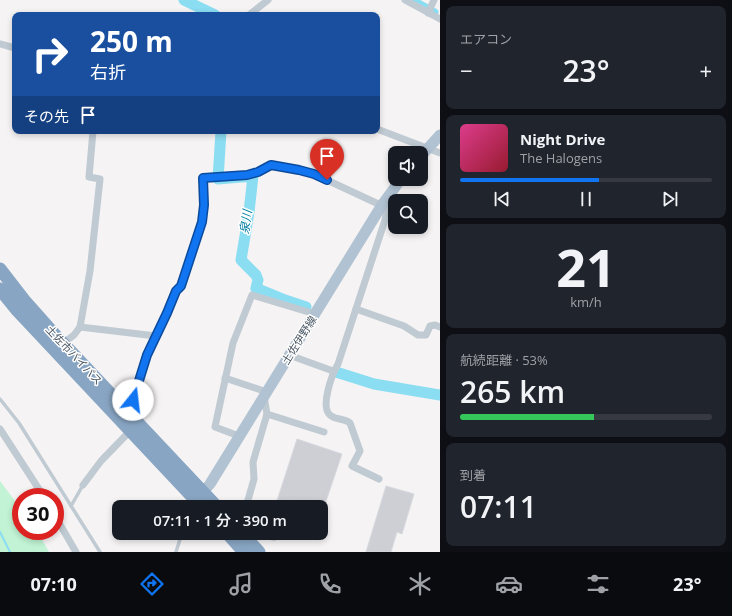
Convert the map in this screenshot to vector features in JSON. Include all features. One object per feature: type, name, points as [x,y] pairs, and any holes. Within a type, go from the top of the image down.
[{"type":"highway","name":"土佐市バイパス","points":[[0,269],[59,347]]},
{"type":"highway","name":"土佐市バイパス","points":[[0,289],[16,309],[59,347],[122,415],[196,500]]},
{"type":"highway","name":"土佐市バイパス","points":[[122,415],[130,431],[196,500]]},
{"type":"highway","points":[[233,540],[244,552]]},
{"type":"highway","points":[[248,540],[259,552]]},
{"type":"main road","points":[[428,148],[440,135]]},
{"type":"main road","name":"土佐伊野線","points":[[199,500],[395,186]]},
{"type":"street","points":[[253,12],[268,0]]},
{"type":"street","points":[[405,0],[431,6],[440,19]]},
{"type":"street","points":[[0,44],[12,47]]},
{"type":"street","points":[[380,130],[412,146]]},
{"type":"street","points":[[59,347],[74,335],[80,327],[90,272],[100,179],[89,177],[93,134]]},
{"type":"street","points":[[428,152],[440,153]]},
{"type":"street","points":[[122,415],[133,400],[147,355],[176,291],[181,286],[202,222],[204,205],[203,178],[247,175],[258,172],[271,165],[299,170],[314,174],[387,208],[385,220],[338,364],[333,371],[325,403],[326,411],[331,416],[346,420],[350,424],[360,451],[352,466],[379,479]]},
{"type":"street","points":[[239,436],[215,427],[233,343],[252,295],[315,314]]},
{"type":"street","points":[[356,309],[404,326],[418,335],[426,335],[430,326],[435,325],[440,327]]},
{"type":"street","points":[[80,327],[156,336]]},
{"type":"street","points":[[289,355],[333,371]]},
{"type":"street","points":[[226,378],[265,394],[267,414],[253,462],[254,479],[248,500]]},
{"type":"street","points":[[267,414],[324,432]]},
{"type":"street","points":[[0,429],[38,488]]},
{"type":"street","points":[[83,485],[101,461],[130,431]]},
{"type":"street","points":[[64,531],[76,552]]},
{"type":"lane","points":[[0,399],[19,423],[100,552]]},
{"type":"lane","points":[[71,506],[83,485]]},
{"type":"lane","points":[[176,552],[180,540]]},
{"type":"green space","points":[[0,481],[12,497],[12,540],[42,540],[49,552],[0,552]]},
{"type":"building","points":[[297,439],[342,454],[326,500],[277,500]]},
{"type":"building","points":[[386,486],[414,494],[402,534],[397,532],[391,552],[366,552]]},
{"type":"waterway","name":"泉川","points":[[184,0],[209,12]]},
{"type":"waterway","points":[[413,0],[435,12]]},
{"type":"waterway","name":"泉川","points":[[221,134],[218,179],[253,176],[241,260],[256,275],[258,280],[256,288],[306,307]]},
{"type":"waterway","name":"泉川","points":[[336,372],[374,384],[440,395]]},
{"type":"waterway","points":[[0,532],[10,552]]},
{"type":"route","points":[[133,400],[147,355],[176,291],[181,286],[202,222],[204,205],[203,178],[247,175],[258,172],[271,165],[314,174],[327,180]]}]
